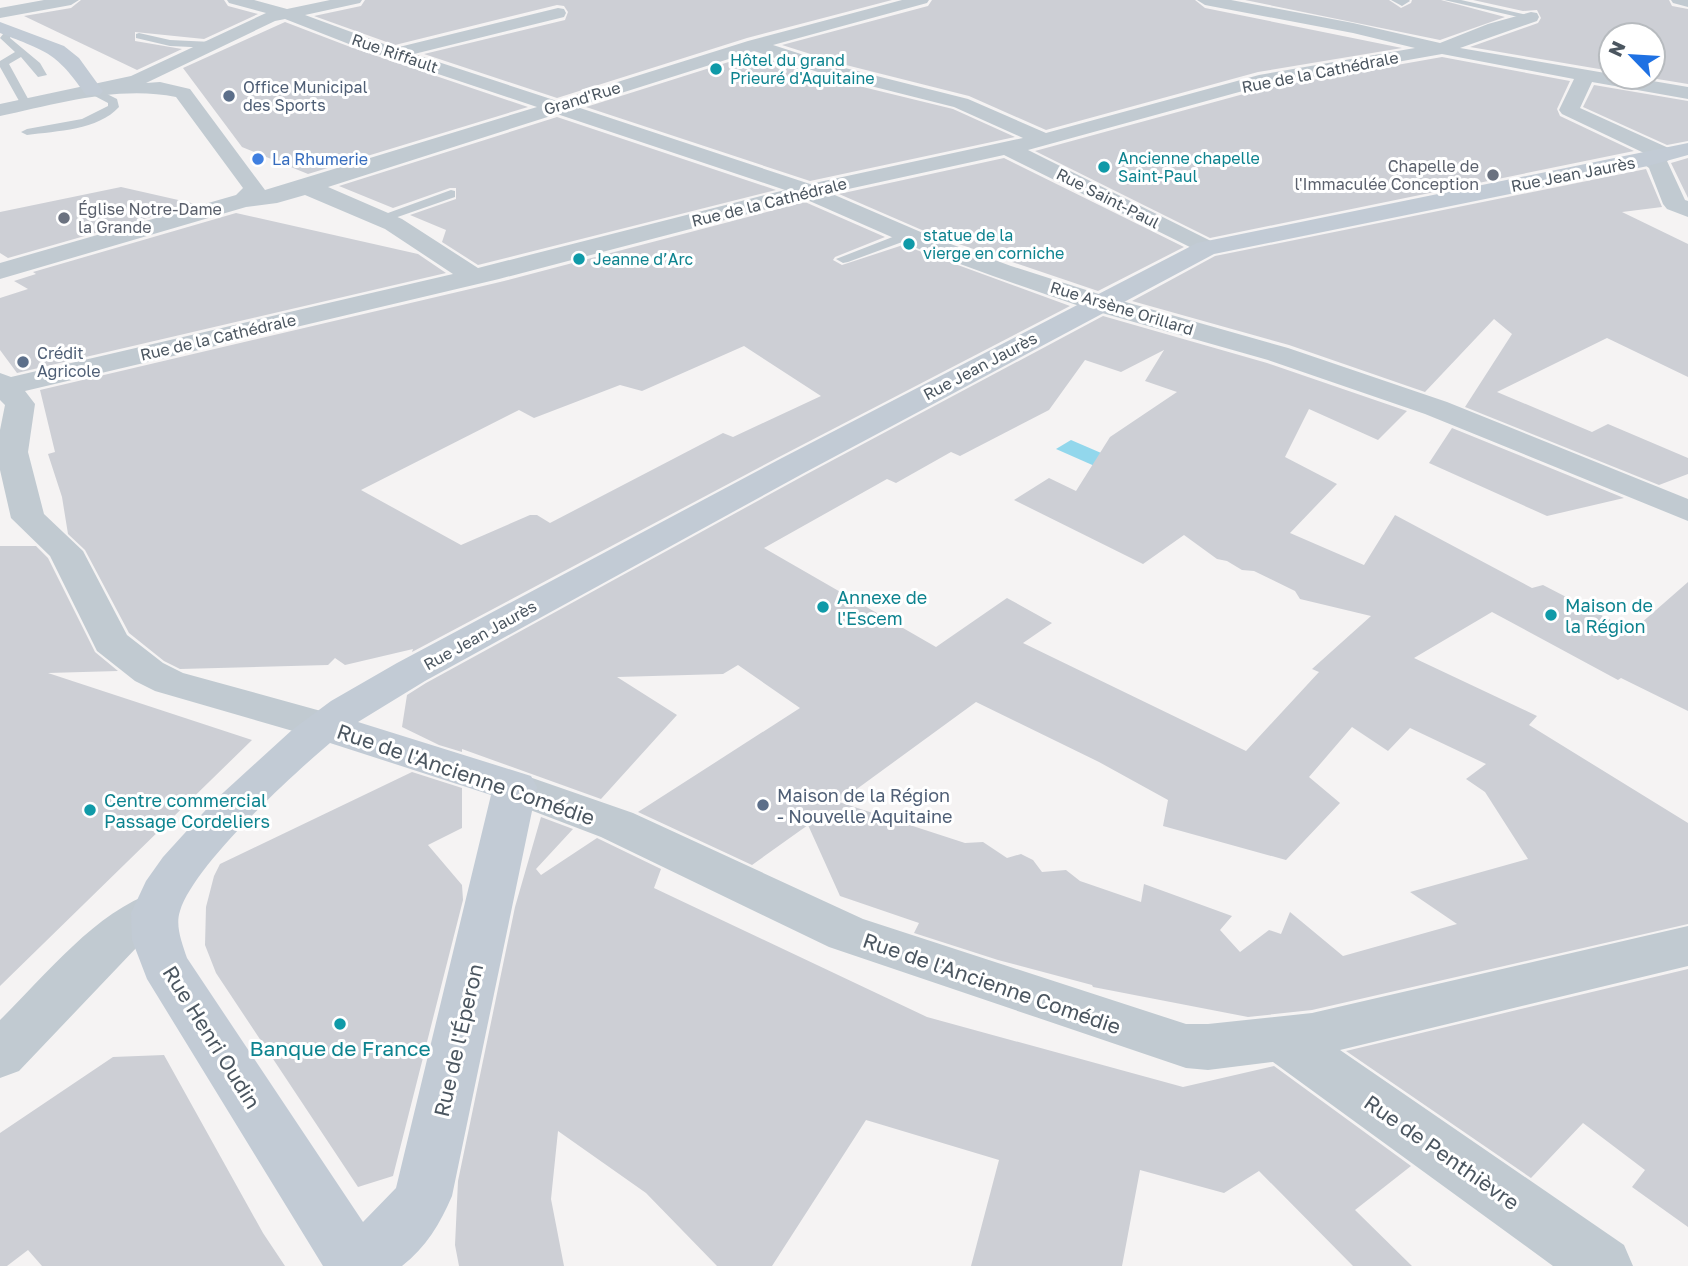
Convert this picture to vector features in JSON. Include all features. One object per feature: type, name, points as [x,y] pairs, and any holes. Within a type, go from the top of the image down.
[{"type":"street","points":[[0,13],[71,0]]},
{"type":"street","name":"Rue Riffault","points":[[235,0],[285,13],[555,106]]},
{"type":"street","points":[[0,110],[93,91],[148,75],[285,13],[354,0]]},
{"type":"street","name":"Grand'Rue","points":[[0,271],[244,200],[277,196],[754,45],[921,0]]},
{"type":"street","points":[[1679,0],[1688,2]]},
{"type":"street","points":[[1213,1],[1353,28],[1442,49],[1688,93]]},
{"type":"street","points":[[395,53],[558,13]]},
{"type":"street","name":"Rue de la Cathédrale","points":[[6,399],[802,193],[1009,149],[1259,81],[1442,49],[1494,28],[1531,17]]},
{"type":"street","points":[[5,29],[45,44],[66,56],[93,91]]},
{"type":"street","points":[[754,45],[834,71],[961,103],[1044,140]]},
{"type":"street","points":[[1585,76],[1569,110],[1667,154],[1658,164],[1675,204],[1688,210]]},
{"type":"street","points":[[93,91],[160,88],[183,93],[255,189],[244,200]]},
{"type":"street","name":"Rue Arsène Orillard","points":[[555,106],[802,193],[1002,271],[1098,303],[1278,354],[1436,408],[1688,511]]},
{"type":"street","name":"Rue Saint-Paul","points":[[1009,149],[1206,248]]},
{"type":"street","name":"Rue Jean Jaurès","points":[[324,726],[411,672],[1098,303],[1206,248],[1667,154]]},
{"type":"street","points":[[305,187],[384,216],[443,253],[473,277]]},
{"type":"street","points":[[6,399],[12,452],[14,533],[65,551],[111,642],[138,665],[169,682],[324,726]]},
{"type":"street","points":[[0,1055],[121,932],[155,911],[169,883],[186,860],[286,756],[324,726]]},
{"type":"street","name":"Rue de l'Ancienne Comédie","points":[[324,726],[515,787],[617,825],[846,933],[1185,1046],[1208,1047],[1312,1035],[1667,949],[1688,947]]},
{"type":"street","name":"Rue de l'Éperon","points":[[357,1265],[411,1220],[423,1196],[515,787]]},
{"type":"street","name":"Rue Henri Oudin","points":[[155,911],[155,937],[164,965],[357,1265]]},
{"type":"street","name":"Rue de Penthièvre","points":[[1281,1038],[1603,1266]]},
{"type":"lane","points":[[1448,0],[1531,17]]},
{"type":"lane","points":[[5,29],[5,38],[22,52],[42,75]]},
{"type":"lane","points":[[139,36],[170,43],[212,45]]},
{"type":"lane","points":[[45,44],[35,49],[49,63]]},
{"type":"lane","points":[[22,52],[3,63],[4,72],[27,106]]},
{"type":"lane","points":[[27,132],[109,113],[114,107],[113,101],[93,91]]},
{"type":"lane","points":[[384,216],[452,194]]},
{"type":"lane","points":[[843,259],[908,235]]},
{"type":"water","points":[[1071,440],[1129,465],[1115,475],[1056,449]]},
{"type":"building","points":[[81,0],[224,0],[228,6],[258,14],[204,39],[135,32],[135,41],[182,49],[137,70],[24,16],[71,8]]},
{"type":"building","points":[[365,0],[892,0],[747,38],[557,98],[424,54],[565,20],[568,12],[564,6],[557,5],[395,45],[314,16],[361,6]]},
{"type":"building","points":[[932,0],[1195,0],[1205,8],[1402,48],[1258,72],[1046,130],[969,96],[842,64],[782,45],[928,6]]},
{"type":"building","points":[[1245,0],[1389,0],[1401,8],[1412,0],[1441,0],[1505,17],[1440,40]]},
{"type":"building","points":[[1473,0],[1669,0],[1672,6],[1688,9],[1688,84],[1667,81],[1667,21],[1597,21],[1597,69],[1470,47],[1538,23],[1541,18],[1537,10],[1523,11]]},
{"type":"building","points":[[285,22],[528,107],[308,174],[242,147],[183,68]]},
{"type":"building","points":[[754,54],[826,78],[953,109],[1015,137],[810,181],[586,107]]},
{"type":"building","points":[[1442,57],[1570,81],[1557,109],[1560,116],[1634,151],[1210,238],[1035,151],[1262,89]]},
{"type":"building","points":[[1594,85],[1597,86],[1597,91],[1629,91],[1688,101],[1688,141],[1667,145],[1583,107]]},
{"type":"building","points":[[557,117],[776,190],[478,265],[442,242],[446,230],[410,215],[456,199],[456,188],[393,208],[339,186]]},
{"type":"building","points":[[1004,158],[1184,247],[1098,291],[938,237],[839,194]]},
{"type":"building","points":[[1688,158],[1688,198],[1671,163]]},
{"type":"building","points":[[1646,169],[1662,207],[1622,212],[1688,244],[1688,377],[1607,338],[1497,392],[1592,432],[1608,424],[1688,458],[1688,474],[1659,485],[1465,407],[1512,334],[1494,319],[1425,392],[1289,345],[1132,301],[1215,256]]},
{"type":"building","name":"Église Notre-Dame la Grande","points":[[121,187],[196,204],[8,258],[0,253],[0,212]]},
{"type":"building","points":[[805,202],[885,237],[835,257],[833,260],[842,265],[903,245],[1070,306],[412,652],[413,649],[345,665],[335,658],[328,665],[180,669],[164,661],[129,633],[85,550],[68,534],[62,497],[48,454],[55,452],[40,390],[500,282]],"holes":[[[744,346],[821,396],[733,437],[723,433],[550,523],[537,515],[530,515],[461,545],[361,490],[519,410],[534,418],[620,385],[642,391]]]},
{"type":"building","points":[[236,213],[418,254],[446,273],[17,373],[0,350],[0,298],[28,289],[14,281],[36,274],[33,272]]},
{"type":"building","points":[[1103,316],[1267,363],[1407,411],[1378,440],[1309,409],[1285,457],[1337,484],[1290,533],[1364,565],[1395,515],[1532,588],[1543,585],[1632,631],[1688,582],[1688,711],[1621,678],[1618,680],[1492,612],[1414,658],[1537,716],[1529,725],[1688,823],[1688,924],[1312,1010],[1248,1017],[1093,987],[914,933],[919,923],[840,896],[808,825],[752,865],[638,812],[800,708],[738,665],[723,674],[617,677],[677,715],[601,799],[462,749],[462,752],[439,745],[402,727],[407,695],[426,683],[805,475]],"holes":[[[1164,350],[1145,381],[1177,392],[1110,437],[1076,491],[1049,478],[1014,500],[1143,564],[1184,535],[1217,559],[1227,561],[1242,570],[1254,571],[1295,591],[1300,599],[1371,616],[1312,669],[1319,672],[1246,751],[1023,643],[1052,623],[1007,598],[936,647],[764,548],[887,479],[896,483],[951,452],[960,456],[1049,410],[1085,360],[1121,372]],[[976,702],[1099,762],[1168,800],[1163,826],[1286,860],[1340,803],[1309,777],[1352,727],[1388,751],[1410,728],[1486,764],[1466,779],[1485,792],[1528,859],[1410,892],[1457,924],[1343,956],[1290,912],[1281,934],[1269,930],[1240,952],[1220,930],[1232,916],[1144,884],[1141,902],[1080,881],[1066,870],[1042,872],[1033,860],[1021,854],[1007,858],[983,842],[965,843],[839,802]]]},
{"type":"building","points":[[1452,428],[1624,498],[1547,516],[1429,463]]},
{"type":"building","name":"Centre commercial Passage Cordeliers","points":[[0,546],[36,546],[48,558],[95,652],[118,671],[48,673],[252,740],[0,986]]},
{"type":"building","name":"Banque de France","points":[[412,772],[462,788],[462,828],[428,845],[462,885],[463,900],[393,1176],[358,1187],[216,973],[205,945],[206,907],[220,864]]},
{"type":"building","points":[[541,817],[573,829],[536,869],[541,875],[597,838],[661,869],[654,888],[927,1017],[1183,1087],[1274,1066],[1411,1166],[1355,1210],[1412,1266],[1353,1266],[1259,1171],[1224,1193],[1140,1170],[1122,1266],[971,1266],[999,1160],[866,1120],[772,1266],[717,1266],[646,1193],[558,1131],[551,1199],[564,1266],[459,1266],[455,1245],[458,1181],[515,907]]},
{"type":"building","points":[[1688,969],[1688,1227],[1632,1187],[1645,1170],[1583,1123],[1531,1178],[1346,1051]]},
{"type":"building","points":[[164,1055],[263,1233],[285,1266],[42,1266],[28,1250],[7,1266],[0,1266],[0,1133],[113,1057]]},
{"type":"place","name":"Hôtel du grand Prieuré d'Aquitaine","points":[[716,69]]},
{"type":"place","name":"Office Municipal des Sports","points":[[229,96]]},
{"type":"place","name":"La Rhumerie","points":[[258,159]]},
{"type":"place","name":"Ancienne chapelle Saint-Paul","points":[[1104,167]]},
{"type":"place","name":"Chapelle de l'Immaculée Conception","points":[[1493,175]]},
{"type":"place","name":"Église Notre-Dame la Grande","points":[[64,218]]},
{"type":"place","name":"statue de la vierge en corniche","points":[[909,244]]},
{"type":"place","name":"Jeanne d’Arc","points":[[579,259]]},
{"type":"place","name":"Crédit Agricole","points":[[23,362]]},
{"type":"place","name":"Annexe de l'Escem","points":[[823,607]]},
{"type":"place","name":"Maison de la Région","points":[[1551,615]]},
{"type":"place","name":"Maison de la Région - Nouvelle Aquitaine","points":[[763,805]]},
{"type":"place","name":"Centre commercial Passage Cordeliers","points":[[90,810]]},
{"type":"place","name":"Banque de France","points":[[340,1024]]}]
